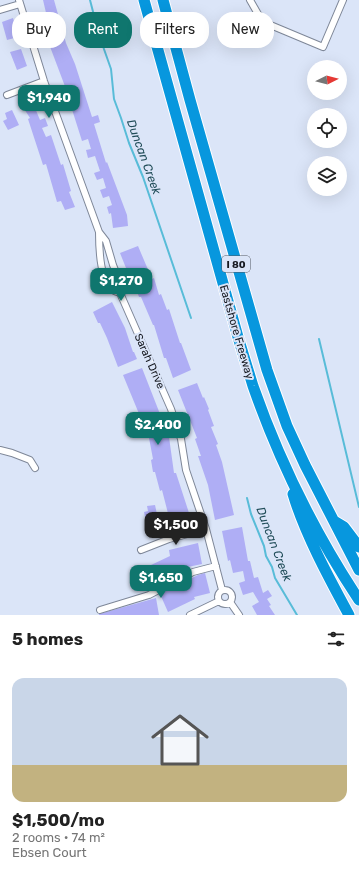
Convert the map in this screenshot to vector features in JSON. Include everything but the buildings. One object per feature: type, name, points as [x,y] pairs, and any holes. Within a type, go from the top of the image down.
[{"type":"highway","name":"Eastshore Freeway","points":[[144,0],[249,372],[270,429],[290,476],[341,573],[359,600]]},
{"type":"highway","name":"Eastshore Freeway","points":[[163,0],[267,370],[287,426],[332,519],[359,570]]},
{"type":"highway","points":[[290,476],[292,490],[297,506],[320,560],[349,615]]},
{"type":"highway","points":[[332,519],[344,528],[359,547]]},
{"type":"street","points":[[250,0],[258,14],[268,24],[323,47],[343,0]]},
{"type":"street","points":[[0,10],[20,2]]},
{"type":"street","name":"Sarah Drive","points":[[20,2],[44,81],[100,232],[106,241],[113,266],[121,285],[120,293],[171,408],[181,440],[186,470],[206,529],[222,590]]},
{"type":"street","points":[[8,95],[44,81]]},
{"type":"street","name":"Sarah Drive","points":[[100,232],[99,252],[106,278],[111,289],[120,293]]},
{"type":"street","points":[[0,450],[30,460],[35,468]]},
{"type":"street","points":[[141,550],[169,539],[206,529]]},
{"type":"street","points":[[100,610],[149,595],[193,572],[216,566]]},
{"type":"street","name":"Sarah Drive","points":[[219,601],[219,593],[222,590]]},
{"type":"street","name":"Sarah Drive","points":[[222,590],[227,590],[231,593],[232,598],[230,602]]},
{"type":"street","points":[[190,615],[219,601],[224,604],[230,602],[239,615]]},
{"type":"waterway","name":"Duncan Creek","points":[[90,0],[99,35],[111,69],[114,99],[129,143],[143,177],[191,318]]},
{"type":"waterway","points":[[319,339],[359,507]]},
{"type":"waterway","name":"Duncan Creek","points":[[247,498],[251,514],[275,578],[297,615]]}]
